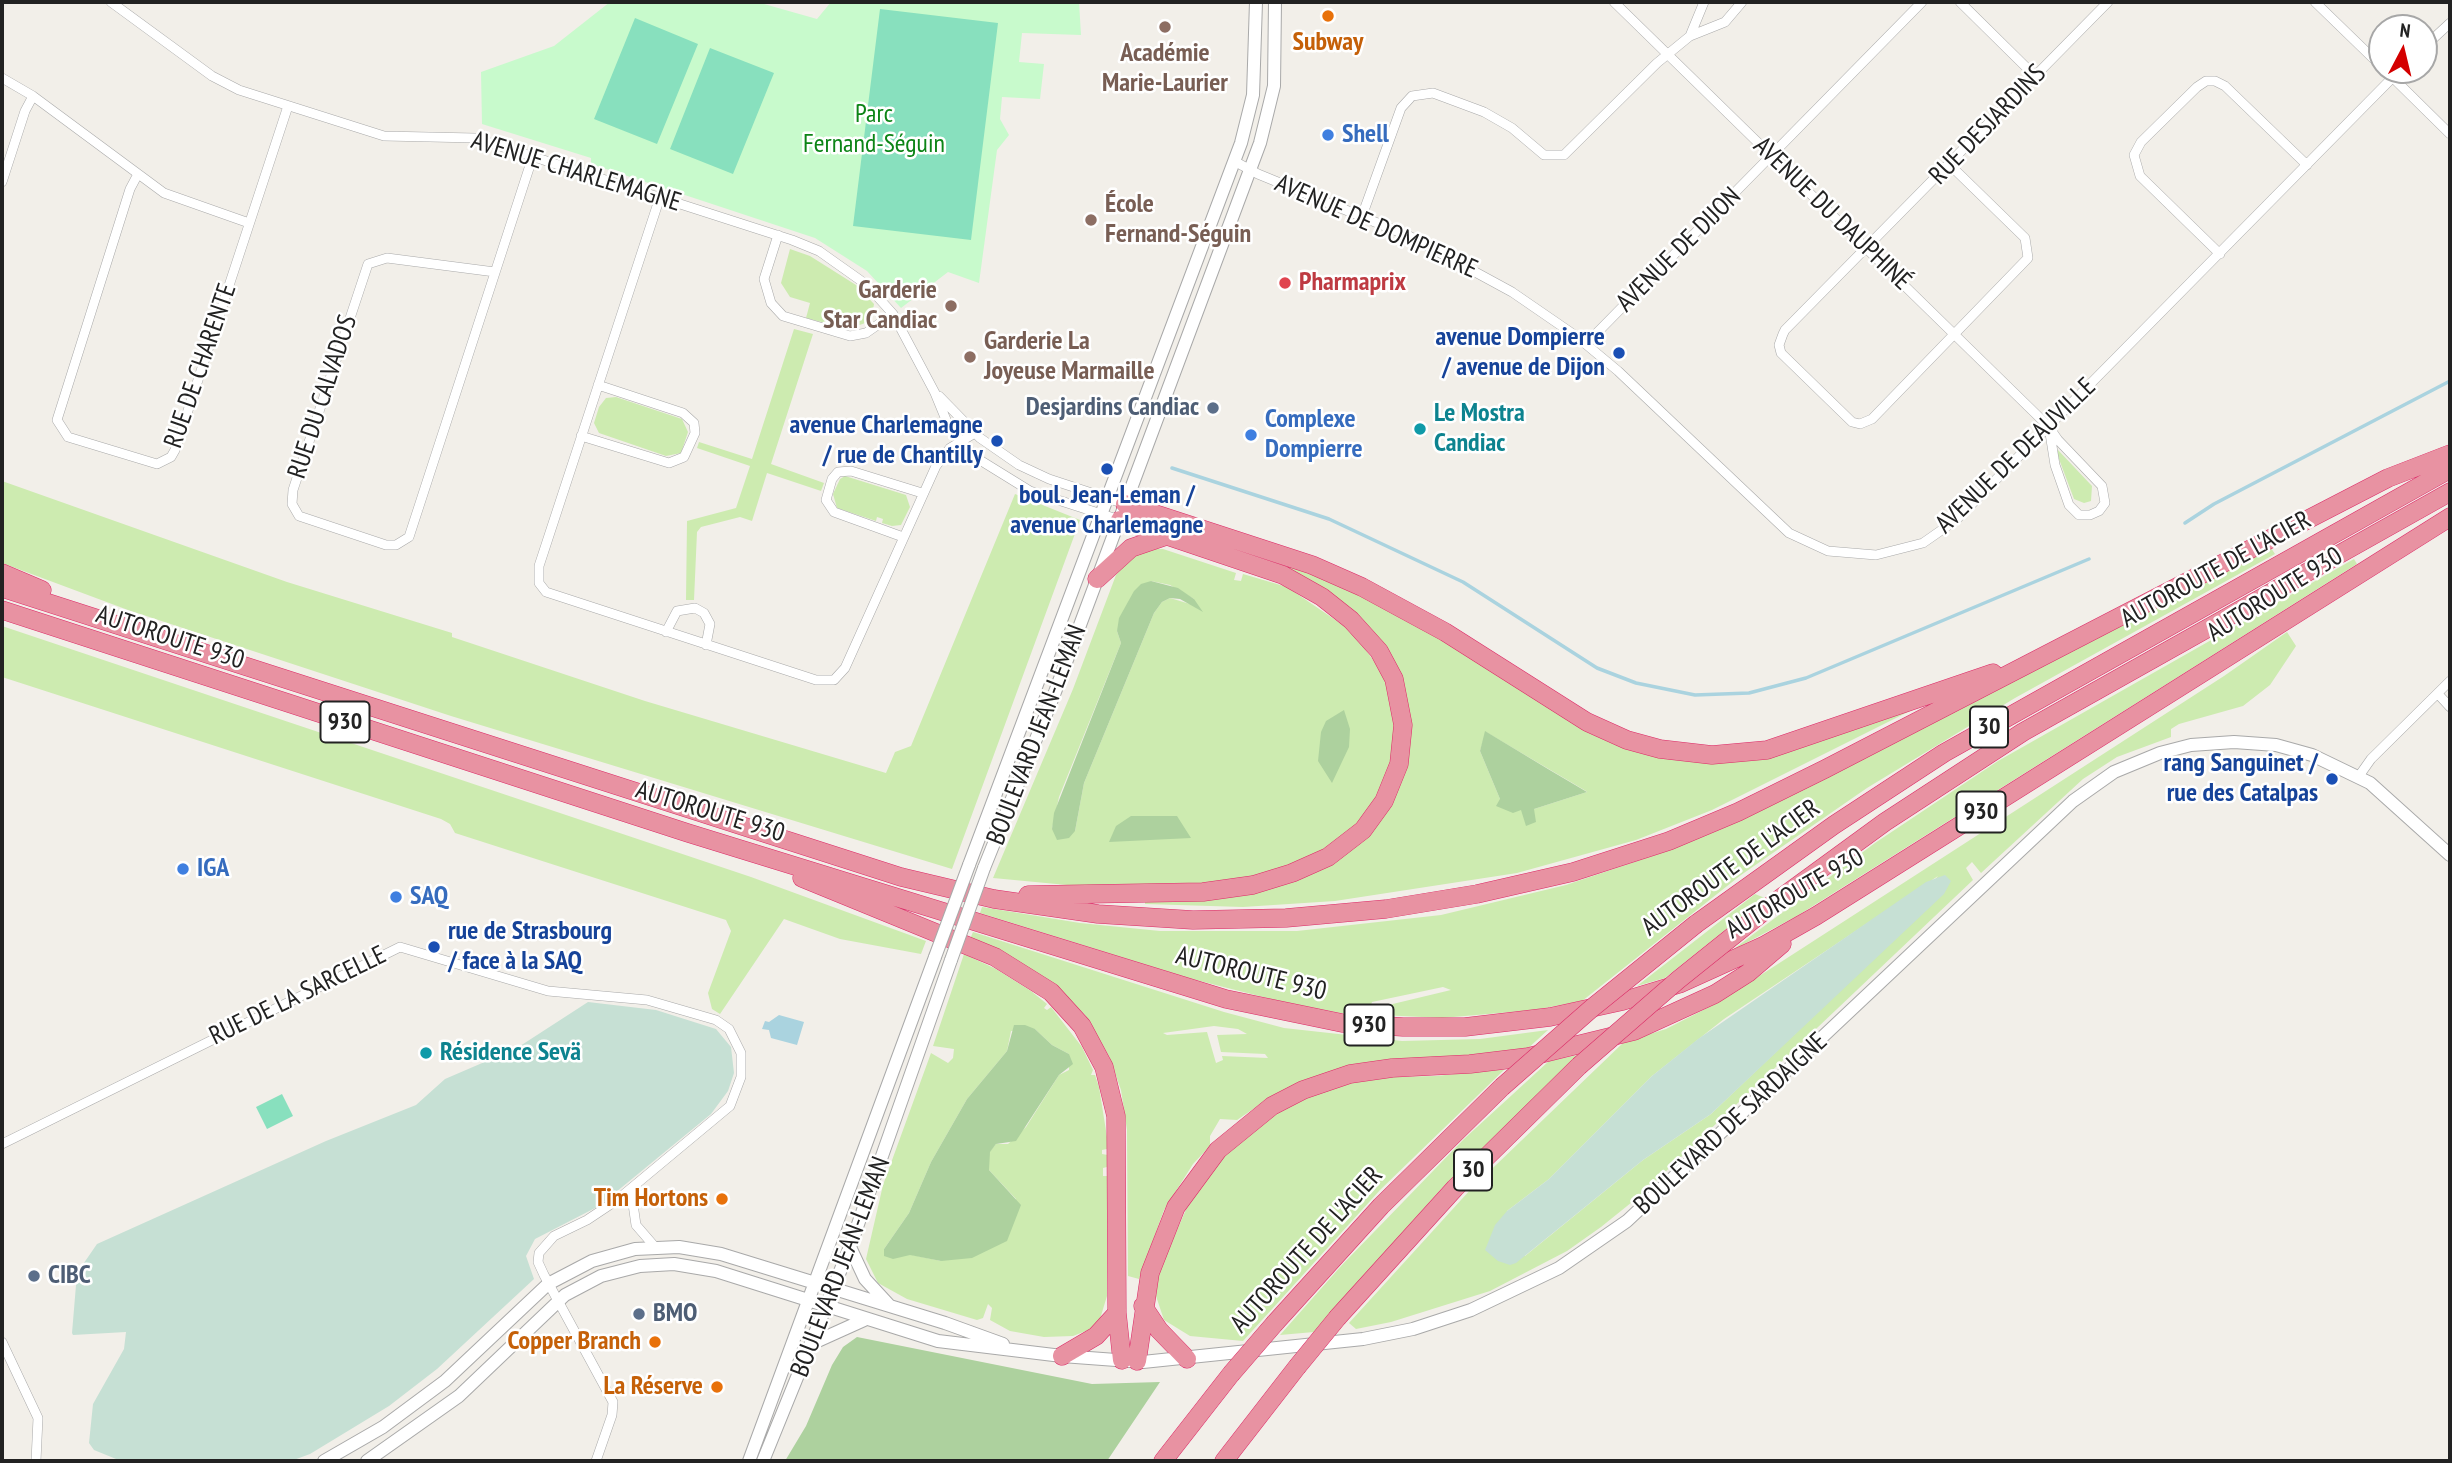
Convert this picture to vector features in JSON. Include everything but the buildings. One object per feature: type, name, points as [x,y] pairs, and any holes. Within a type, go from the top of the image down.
[{"type":"highway","name":"AUTOROUTE 930","points":[[2,588],[860,864],[980,895],[1123,916],[1241,920],[1378,911],[1503,889],[1625,857],[1717,821],[2043,657],[2388,478],[2450,454]]},
{"type":"highway","name":"AUTOROUTE DE L'ACIER","points":[[1163,1461],[1231,1374],[1381,1206],[1503,1087],[1583,1016],[1696,924],[1824,831],[1944,753],[2450,469]]},
{"type":"highway","name":"AUTOROUTE DE L'ACIER","points":[[1224,1461],[1338,1317],[1434,1209],[1579,1066],[1678,980],[1774,903],[1894,816],[2033,726],[2450,492]]},
{"type":"highway","points":[[980,895],[1170,894],[1262,883],[1311,866],[1350,842],[1374,817],[1389,793],[1400,757],[1402,718],[1394,679],[1369,638],[1337,608],[1291,579],[1169,535],[1123,512]]},
{"type":"highway","points":[[1123,512],[1312,565],[1362,587],[1445,632],[1587,722],[1627,740],[1672,751],[1724,754],[1776,747],[1920,696],[2043,657]]},
{"type":"highway","name":"AUTOROUTE 930","points":[[2,610],[688,833],[1226,999],[1298,1016],[1373,1026],[1488,1025],[1588,1010],[1696,977],[1763,946],[1816,916],[2450,517]]},
{"type":"highway","points":[[1097,579],[1131,548],[1169,535]]},
{"type":"highway","points":[[2,573],[122,625]]},
{"type":"highway","points":[[688,833],[970,945],[1040,984],[1068,1008],[1096,1049],[1115,1106],[1117,1313],[1129,1361]]},
{"type":"highway","points":[[1129,1361],[1157,1249],[1184,1193],[1227,1141],[1272,1106],[1303,1090],[1350,1074],[1528,1057],[1634,1031],[1695,1005],[1739,979],[1816,916]]},
{"type":"highway","points":[[1143,1306],[1159,1330],[1186,1359]]},
{"type":"highway","points":[[1062,1356],[1102,1331],[1117,1313]]},
{"type":"street","name":"AVENUE CHARLEMAGNE","points":[[111,2],[218,80],[288,106],[384,136],[468,137],[778,235],[819,251],[844,266],[867,285],[893,314],[935,393],[949,427],[975,457],[1013,483],[1099,515],[1123,512]]},
{"type":"street","name":"BOULEVARD JEAN-LEMAN","points":[[749,1461],[1105,497],[1234,161],[1253,96],[1256,2]]},
{"type":"street","name":"BOULEVARD JEAN-LEMAN","points":[[763,1461],[850,1247],[984,868],[1123,512],[1250,170],[1274,86],[1275,2]]},
{"type":"street","name":"AVENUE DU DAUPHINÉ","points":[[1614,2],[2049,427],[2105,491],[2104,508],[2095,514],[2079,515],[2069,505],[2055,465],[2049,427]]},
{"type":"street","points":[[1690,36],[1703,2]]},
{"type":"street","points":[[1362,216],[1401,108],[1412,96],[1433,93],[1484,112],[1512,128],[1539,153],[1560,156],[1574,148],[1690,36],[1725,22],[1737,13],[1742,2]]},
{"type":"street","points":[[1771,155],[1922,2]]},
{"type":"street","points":[[1960,2],[2035,76]]},
{"type":"street","name":"RUE DESJARDINS","points":[[1955,334],[1872,419],[1860,424],[1848,419],[1781,353],[1780,341],[1785,330],[2108,2]]},
{"type":"street","points":[[2315,2],[2368,54]]},
{"type":"street","points":[[2,78],[33,96],[170,195],[249,223]]},
{"type":"street","points":[[2220,254],[2140,176],[2134,155],[2141,142],[2201,83],[2215,81],[2225,86],[2306,165]]},
{"type":"street","name":"AVENUE DE DEAUVILLE","points":[[1586,344],[1648,398],[1774,522],[1804,542],[1836,553],[1885,554],[1931,538],[1956,520],[2386,84]]},
{"type":"street","points":[[2398,84],[2450,134]]},
{"type":"street","points":[[2,182],[25,111],[33,96]]},
{"type":"street","name":"RUE DE CHARENTE","points":[[138,174],[130,189],[58,410],[59,426],[68,437],[153,463],[171,457],[288,106]]},
{"type":"street","name":"AVENUE DE DIJON","points":[[1586,344],[1771,155]]},
{"type":"street","name":"RUE DU CALVADOS","points":[[495,272],[387,258],[368,264],[293,491],[292,504],[299,516],[386,545],[396,545],[409,537],[533,156]]},
{"type":"street","name":"AVENUE DE DOMPIERRE","points":[[1234,161],[1362,216],[1478,271],[1586,344]]},
{"type":"street","points":[[1949,164],[2025,238],[2030,251],[2022,267],[1955,334]]},
{"type":"street","points":[[660,197],[539,566],[539,583],[551,594],[816,680],[835,680],[845,668],[922,493],[941,457],[960,441],[975,433]]},
{"type":"street","points":[[778,235],[764,279],[771,303],[783,316],[850,336],[866,333],[893,314]]},
{"type":"street","points":[[582,436],[669,463],[684,457],[695,433],[694,423],[683,412],[598,384]]},
{"type":"street","name":"AVENUE CHARLEMAGNE","points":[[935,393],[975,433],[1036,473],[1105,497],[1123,512]]},
{"type":"street","points":[[903,537],[834,512],[826,500],[832,480],[838,472],[851,471],[922,493]]},
{"type":"street","points":[[666,632],[677,611],[695,608],[704,613],[710,624],[706,645]]},
{"type":"street","points":[[2359,776],[2371,759],[2450,681]]},
{"type":"street","points":[[2438,694],[2450,707]]},
{"type":"street","name":"BOULEVARD DE SARDAIGNE","points":[[367,1461],[459,1396],[558,1301],[574,1289],[601,1276],[633,1267],[660,1264],[707,1269],[937,1341],[1129,1361],[1186,1359],[1347,1341],[1413,1329],[1494,1301],[1576,1258],[1653,1199],[2073,801],[2129,765],[2179,747],[2251,743],[2298,750],[2359,776],[2450,856]]},
{"type":"street","name":"RUE DE LA SARCELLE","points":[[2,1144],[354,968],[405,946],[548,991],[630,997],[710,1017],[729,1029],[738,1044],[742,1065],[734,1098],[720,1115],[631,1190],[598,1214],[544,1243],[538,1262],[613,1402],[612,1415],[596,1461]]},
{"type":"street","points":[[631,1190],[636,1225],[655,1247]]},
{"type":"street","name":"BOULEVARD DE SARDAIGNE","points":[[324,1461],[383,1427],[445,1381],[548,1284],[608,1255],[655,1247],[706,1251],[889,1305],[1023,1351]]},
{"type":"street","points":[[850,1247],[865,1279],[889,1305]]},
{"type":"street","points":[[813,1343],[864,1320]]},
{"type":"street","points":[[2,1342],[38,1418],[36,1461]]},
{"type":"green space","name":"Parc Fernand-Séguin","points":[[610,2],[757,2],[817,19],[831,2],[1079,2],[1081,35],[1022,33],[1019,62],[1044,64],[1040,99],[1002,97],[1000,119],[1009,135],[997,150],[979,283],[948,272],[901,308],[867,271],[815,238],[591,164],[591,158],[482,124],[481,72],[554,46]]},
{"type":"green space","points":[[880,9],[998,23],[971,240],[853,226]]},
{"type":"green space","points":[[635,18],[698,44],[657,144],[594,119]]},
{"type":"green space","points":[[710,48],[774,73],[733,174],[670,149]]},
{"type":"green space","points":[[790,249],[810,256],[856,285],[874,304],[871,321],[848,329],[806,318],[810,303],[790,297],[781,283]]},
{"type":"green space","points":[[794,329],[813,334],[771,464],[824,483],[821,491],[767,473],[752,521],[740,517],[701,527],[697,532],[694,600],[686,600],[687,521],[736,508],[750,466],[697,448],[699,442],[752,459]]},
{"type":"green space","points":[[616,397],[682,419],[688,432],[681,453],[666,456],[599,433],[594,423],[599,407],[606,398]]},
{"type":"green space","points":[[2058,450],[2092,486],[2091,501],[2084,503],[2074,499],[2056,451]]},
{"type":"green space","points":[[845,476],[906,495],[910,507],[901,525],[892,526],[882,523],[883,519],[877,517],[876,521],[837,508],[833,494],[840,479]]},
{"type":"green space","points":[[2,481],[287,582],[452,633],[452,637],[645,701],[886,773],[895,752],[911,746],[1015,494],[1080,520],[952,869],[451,716],[128,610],[2,563]]},
{"type":"green space","points":[[1239,547],[1309,571],[1409,618],[1530,694],[1697,761],[1908,707],[1910,711],[1712,810],[1636,840],[1517,873],[1335,901],[1243,907],[1145,904],[1145,900],[1340,858],[1374,829],[1403,778],[1410,721],[1407,699],[1381,641],[1238,553]],"holes":[[[1486,732],[1587,792],[1534,809],[1521,810],[1500,799],[1480,751]]]},
{"type":"green space","points":[[2271,548],[2275,554],[2015,698],[1867,788],[1741,875],[1582,1001],[1534,1010],[1442,1018],[1340,1013],[1192,979],[980,913],[982,907],[1080,923],[1160,931],[1297,931],[1441,915],[1566,885],[1658,854],[1741,820]],"holes":[[[1443,987],[1451,990],[1376,1008],[1371,1005],[1372,1002]]]},
{"type":"green space","points":[[1153,549],[1163,549],[1236,573],[1234,580],[1241,581],[1243,574],[1287,587],[1353,632],[1386,678],[1396,726],[1395,748],[1385,785],[1361,821],[1326,849],[1307,859],[1257,876],[1196,885],[1088,887],[993,878],[1073,689],[1116,575],[1132,557]],"holes":[[[1151,581],[1170,585],[1194,599],[1190,604],[1170,598],[1162,602],[1154,613],[1084,783],[1075,831],[1052,829],[1059,797],[1121,643],[1117,631]]]},
{"type":"green space","points":[[2354,559],[2357,564],[2181,675],[1797,916],[1731,951],[1875,843],[1998,761]]},
{"type":"green space","points":[[1151,581],[1178,588],[1194,599],[1203,612],[1180,599],[1170,598],[1162,602],[1154,613],[1084,783],[1075,831],[1069,838],[1057,840],[1052,829],[1054,813],[1121,643],[1117,631],[1119,618],[1134,591],[1141,584]]},
{"type":"green space","points":[[2,626],[751,877],[926,941],[921,954],[840,939],[784,919],[720,1014],[712,1009],[708,993],[731,931],[726,920],[455,833],[450,824],[441,819],[2,677]]},
{"type":"green space","points":[[2287,632],[2296,646],[2270,685],[2243,706],[2179,724],[2171,729],[2171,737],[2117,757],[2083,779],[1981,873],[1972,862],[1966,868],[1973,880],[1642,1194],[1601,1227],[1567,1251],[1490,1291],[1391,1322],[1356,1329],[1349,1323],[1471,1189],[1624,1042],[1666,1029],[1719,1002],[2224,676]],"holes":[[[1938,876],[1828,1002],[1711,1114],[1643,1160],[1525,1256],[1507,1211],[1549,1179],[1652,1076],[1724,1019]]]},
{"type":"green space","points":[[1344,710],[1350,729],[1349,747],[1332,783],[1318,761],[1321,732],[1326,721]]},
{"type":"green space","points":[[1485,731],[1587,792],[1534,809],[1536,822],[1526,826],[1521,810],[1513,813],[1496,806],[1500,799],[1480,751]]},
{"type":"green space","points":[[1131,816],[1177,816],[1191,838],[1109,842],[1116,826]]},
{"type":"green space","points":[[1945,875],[1951,881],[1944,894],[1711,1114],[1643,1160],[1516,1263],[1510,1265],[1498,1261],[1485,1250],[1495,1225],[1507,1211],[1549,1179],[1652,1076],[1698,1039],[1926,882]]},
{"type":"green space","points":[[1755,894],[1765,898],[1665,978],[1637,986]]},
{"type":"green space","points":[[973,932],[1224,1012],[1284,1028],[1402,1041],[1480,1039],[1548,1030],[1525,1051],[1338,1069],[1274,1095],[1237,1120],[1220,1119],[1210,1136],[1210,1146],[1193,1164],[1164,1210],[1139,1279],[1128,1276],[1127,1130],[1121,1090],[1109,1056],[1085,1015],[1056,987],[970,939]],"holes":[[[1214,1026],[1238,1029],[1247,1034],[1217,1035],[1221,1052],[1265,1054],[1268,1058],[1222,1056],[1223,1060],[1216,1063],[1207,1032],[1163,1033]]]},
{"type":"green space","points":[[964,954],[996,969],[1031,991],[1047,1004],[1044,1008],[1047,1010],[1051,1007],[1082,1047],[1093,1070],[1091,1075],[1095,1075],[1099,1087],[1107,1137],[1107,1149],[1102,1150],[1102,1154],[1108,1155],[1107,1167],[1103,1168],[1103,1176],[1107,1176],[1107,1296],[1100,1319],[1091,1329],[1073,1336],[1044,1337],[1010,1331],[990,1320],[992,1308],[988,1304],[983,1318],[977,1320],[907,1299],[878,1283],[866,1259],[883,1185],[931,1053],[948,1063],[953,1058],[954,1049],[933,1046]],"holes":[[[1035,1029],[1052,1045],[1069,1054],[1069,1070],[1059,1075],[1026,1127],[1008,1144],[996,1144],[987,1161],[989,1170],[1016,1199],[941,1261],[884,1249],[909,1213],[931,1162],[967,1099],[1007,1051],[1011,1031]]]},
{"type":"green space","points":[[588,1002],[656,1010],[716,1029],[731,1047],[734,1073],[728,1091],[711,1114],[599,1206],[535,1239],[526,1256],[534,1279],[437,1369],[389,1406],[310,1454],[291,1461],[121,1461],[94,1450],[89,1443],[93,1404],[124,1349],[126,1332],[72,1333],[77,1273],[97,1244],[326,1141],[416,1105],[445,1079],[517,1048]]},
{"type":"green space","points":[[1014,1025],[1035,1029],[1052,1045],[1069,1054],[1073,1064],[1059,1075],[1016,1141],[996,1144],[990,1152],[989,1170],[1021,1205],[1007,1241],[972,1258],[941,1261],[910,1255],[893,1259],[884,1256],[884,1249],[909,1213],[931,1162],[967,1099],[1007,1051]]},
{"type":"green space","points":[[1578,1055],[1442,1188],[1314,1332],[1280,1335],[1342,1265],[1464,1139],[1549,1061]]},
{"type":"green space","points":[[1505,1069],[1380,1190],[1243,1341],[1190,1336],[1164,1320],[1156,1296],[1159,1271],[1192,1196],[1218,1160],[1265,1119],[1319,1092],[1350,1083],[1392,1077],[1436,1076]]},
{"type":"green space","points":[[282,1094],[293,1116],[267,1129],[256,1107]]},
{"type":"green space","points":[[857,1337],[1092,1384],[1160,1382],[1107,1461],[785,1461],[806,1426],[832,1365],[843,1347]]},
{"type":"water","points":[[779,1015],[804,1022],[797,1045],[771,1038],[769,1030],[762,1029],[765,1021],[769,1022]]},
{"type":"waterway","points":[[2185,523],[2214,504],[2450,381]]},
{"type":"waterway","points":[[1172,468],[1329,519],[1463,582],[1597,668],[1636,683],[1695,695],[1749,693],[1806,678],[2089,559]]},
{"type":"place","name":"Subway","points":[[1328,16]]},
{"type":"place","name":"Académie Marie-Laurier","points":[[1165,27]]},
{"type":"place","name":"Shell","points":[[1328,135]]},
{"type":"place","name":"École Fernand-Séguin","points":[[1091,220]]},
{"type":"place","name":"Pharmaprix","points":[[1285,283]]},
{"type":"place","name":"Garderie Star Candiac","points":[[951,306]]},
{"type":"place","name":"avenue Dompierre / avenue de Dijon","points":[[1619,353]]},
{"type":"place","name":"Garderie La Joyeuse Marmaille","points":[[970,357]]},
{"type":"place","name":"Desjardins Candiac","points":[[1213,408]]},
{"type":"place","name":"Le Mostra Candiac","points":[[1420,429]]},
{"type":"place","name":"Complexe Dompierre","points":[[1251,435]]},
{"type":"place","name":"avenue Charlemagne / rue de Chantilly","points":[[997,441]]},
{"type":"place","name":"boul. Jean-Leman / avenue Charlemagne","points":[[1107,469]]},
{"type":"place","name":"rang Sanguinet / rue des Catalpas","points":[[2332,779]]},
{"type":"place","name":"IGA","points":[[183,869]]},
{"type":"place","name":"SAQ","points":[[396,897]]},
{"type":"place","name":"rue de Strasbourg / face à la SAQ","points":[[434,947]]},
{"type":"place","name":"Résidence Sevä","points":[[426,1053]]},
{"type":"place","name":"Tim Hortons","points":[[722,1199]]},
{"type":"place","name":"CIBC","points":[[34,1276]]},
{"type":"place","name":"BMO","points":[[639,1314]]},
{"type":"place","name":"Copper Branch","points":[[655,1342]]},
{"type":"place","name":"La Réserve","points":[[717,1387]]}]
